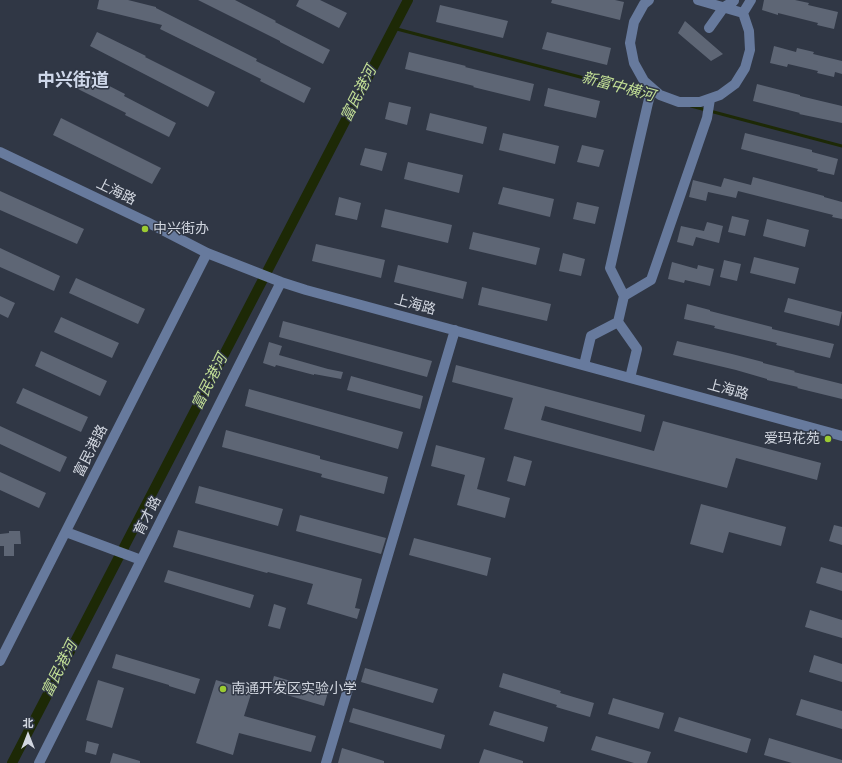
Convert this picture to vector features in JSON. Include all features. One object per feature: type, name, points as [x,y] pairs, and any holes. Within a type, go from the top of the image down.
[{"type":"street","points":[[649,0],[644,4],[634,22],[630,43],[634,63],[644,81],[660,95],[679,102],[700,102],[710,99],[720,95],[735,84],[745,68],[750,50],[750,31],[743,13]]},
{"type":"street","points":[[698,0],[743,13]]},
{"type":"street","points":[[709,28],[724,7],[734,0]]},
{"type":"street","points":[[743,13],[751,0]]},
{"type":"street","points":[[630,378],[637,349],[618,322],[624,296],[610,268],[652,88]]},
{"type":"street","points":[[624,296],[650,280],[707,118],[710,99]]},
{"type":"street","name":"上海路","points":[[0,152],[147,222],[207,253],[280,282],[842,436]]},
{"type":"street","name":"富民港路","points":[[0,661],[207,253]]},
{"type":"street","name":"育才路","points":[[39,763],[280,282]]},
{"type":"street","points":[[584,365],[591,336],[618,322]]},
{"type":"street","points":[[326,763],[455,330]]},
{"type":"street","points":[[66,532],[141,560]]},
{"type":"building","points":[[99,0],[128,0],[156,7],[257,59],[256,61],[311,88],[304,103],[260,81],[261,79],[160,29],[162,25],[97,9]]},
{"type":"building","points":[[198,0],[235,0],[330,50],[323,64]]},
{"type":"building","points":[[299,0],[320,0],[347,13],[339,28],[296,6]]},
{"type":"building","points":[[552,0],[615,0],[624,2],[620,20],[551,3]]},
{"type":"building","points":[[764,0],[795,0],[809,3],[808,5],[838,12],[834,29],[817,25],[818,23],[778,13],[778,15],[762,10]]},
{"type":"building","points":[[440,5],[508,21],[503,38],[436,22]]},
{"type":"building","points":[[685,21],[723,54],[711,61],[678,33]]},
{"type":"building","points":[[97,32],[215,92],[208,107],[90,46]]},
{"type":"building","points":[[547,32],[611,48],[607,65],[542,49]]},
{"type":"building","points":[[774,46],[796,52],[797,48],[814,52],[813,54],[842,61],[842,74],[835,72],[834,77],[817,73],[818,71],[788,64],[787,67],[770,63]]},
{"type":"building","points":[[409,52],[534,84],[530,101],[405,69]]},
{"type":"building","points":[[82,72],[176,123],[169,137],[125,115],[126,113],[74,87]]},
{"type":"building","points":[[757,84],[842,106],[842,123],[799,114],[800,113],[753,101]]},
{"type":"building","points":[[548,88],[600,101],[596,118],[544,106]]},
{"type":"building","points":[[389,102],[411,107],[407,125],[385,119]]},
{"type":"building","points":[[430,113],[487,127],[483,144],[426,130]]},
{"type":"building","points":[[61,118],[161,168],[152,184],[53,135]]},
{"type":"building","points":[[503,133],[559,146],[555,164],[499,150]]},
{"type":"building","points":[[745,133],[812,150],[812,152],[838,159],[834,175],[817,171],[818,169],[741,149]]},
{"type":"building","points":[[582,145],[604,150],[599,167],[577,162]]},
{"type":"building","points":[[365,148],[387,153],[382,171],[360,165]]},
{"type":"building","points":[[408,162],[463,175],[459,193],[404,179]]},
{"type":"building","points":[[753,177],[842,202],[842,219],[832,217],[833,215],[738,191],[736,198],[708,192],[706,201],[689,197],[693,180],[721,187],[724,178],[751,185]]},
{"type":"building","points":[[503,187],[554,199],[550,217],[498,204]]},
{"type":"building","points":[[0,191],[84,229],[77,244],[0,210]]},
{"type":"building","points":[[339,197],[361,203],[357,220],[335,215]]},
{"type":"building","points":[[577,202],[599,207],[595,224],[573,219]]},
{"type":"building","points":[[385,209],[452,225],[448,243],[381,227]]},
{"type":"building","points":[[732,216],[749,220],[745,236],[728,232]]},
{"type":"building","points":[[767,219],[809,230],[805,247],[763,236]]},
{"type":"building","points":[[707,222],[723,226],[719,243],[696,237],[693,246],[677,242],[681,226],[704,231]]},
{"type":"building","points":[[473,232],[540,248],[536,265],[469,249]]},
{"type":"building","points":[[316,244],[385,260],[381,278],[312,261]]},
{"type":"building","points":[[0,248],[60,276],[54,291],[0,267]]},
{"type":"building","points":[[563,253],[585,259],[581,276],[559,271]]},
{"type":"building","points":[[754,257],[799,268],[795,284],[750,273]]},
{"type":"building","points":[[724,260],[741,264],[737,281],[720,277]]},
{"type":"building","points":[[672,262],[697,269],[698,265],[714,269],[710,286],[685,280],[684,283],[668,279]]},
{"type":"building","points":[[398,265],[467,282],[463,299],[394,282]]},
{"type":"building","points":[[76,278],[145,309],[138,324],[69,293]]},
{"type":"building","points":[[482,287],[551,304],[547,321],[478,305]]},
{"type":"building","points":[[0,296],[15,303],[8,318],[0,314]]},
{"type":"building","points":[[788,298],[842,312],[839,326],[784,312]]},
{"type":"building","points":[[687,304],[772,327],[772,329],[834,344],[830,358],[776,345],[777,343],[714,328],[715,326],[684,319]]},
{"type":"building","points":[[61,317],[119,343],[112,358],[54,332]]},
{"type":"building","points":[[283,321],[432,361],[427,377],[279,337]]},
{"type":"building","points":[[677,341],[763,362],[795,371],[794,372],[842,384],[842,399],[767,380],[736,370],[673,355]]},
{"type":"building","points":[[269,342],[282,346],[279,355],[343,372],[341,379],[314,375],[276,365],[275,367],[263,363]]},
{"type":"building","points":[[41,351],[107,381],[100,396],[35,366]]},
{"type":"building","points":[[456,365],[645,415],[641,432],[545,406],[541,420],[654,451],[663,421],[821,463],[817,480],[736,458],[727,488],[504,429],[513,398],[452,382]]},
{"type":"building","points":[[351,376],[423,396],[420,409],[347,390]]},
{"type":"building","points":[[23,388],[88,417],[81,432],[16,403]]},
{"type":"building","points":[[249,389],[403,432],[398,449],[245,406]]},
{"type":"building","points":[[0,426],[67,457],[60,472],[0,444]]},
{"type":"building","points":[[226,430],[320,456],[320,459],[388,477],[384,494],[321,477],[322,474],[222,447]]},
{"type":"building","points":[[436,445],[485,458],[477,489],[510,498],[505,518],[457,505],[465,475],[431,466]]},
{"type":"building","points":[[514,456],[532,461],[525,486],[507,481]]},
{"type":"building","points":[[0,472],[46,493],[39,508],[0,490]]},
{"type":"building","points":[[199,486],[283,509],[278,526],[195,503]]},
{"type":"building","points":[[701,504],[786,527],[781,546],[729,532],[723,553],[690,544]]},
{"type":"building","points":[[300,515],[386,538],[381,554],[296,531]]},
{"type":"building","points":[[834,525],[842,527],[842,545],[829,541]]},
{"type":"building","points":[[178,530],[362,579],[355,608],[360,609],[357,619],[307,604],[313,584],[173,547]]},
{"type":"building","points":[[9,531],[20,531],[21,544],[14,544],[14,556],[4,556],[4,546],[0,546],[0,534],[9,533]]},
{"type":"building","points":[[414,538],[491,558],[487,576],[409,555]]},
{"type":"building","points":[[821,567],[842,573],[842,591],[816,583]]},
{"type":"building","points":[[168,570],[254,595],[250,608],[164,582]]},
{"type":"building","points":[[274,604],[286,608],[280,629],[268,626]]},
{"type":"building","points":[[810,610],[842,620],[842,638],[805,627]]},
{"type":"building","points":[[116,654],[200,679],[195,694],[112,668]]},
{"type":"building","points":[[814,655],[842,664],[842,682],[809,672]]},
{"type":"building","points":[[365,668],[438,689],[433,703],[361,682]]},
{"type":"building","points":[[503,673],[594,703],[590,717],[499,687]]},
{"type":"building","points":[[274,676],[328,692],[324,706],[270,690]]},
{"type":"building","points":[[98,680],[124,688],[112,728],[86,720]]},
{"type":"building","points":[[216,680],[252,691],[244,716],[316,736],[311,752],[239,733],[233,755],[196,743]]},
{"type":"building","points":[[613,698],[664,713],[659,729],[608,714]]},
{"type":"building","points":[[801,699],[842,711],[842,729],[796,715]]},
{"type":"building","points":[[353,708],[445,735],[441,749],[349,722]]},
{"type":"building","points":[[494,711],[548,727],[544,742],[489,725]]},
{"type":"building","points":[[679,717],[751,739],[747,753],[674,731]]},
{"type":"building","points":[[596,736],[651,752],[647,763],[634,763],[591,750]]},
{"type":"building","points":[[769,738],[842,760],[842,763],[792,763],[764,755]]},
{"type":"building","points":[[87,741],[99,744],[96,755],[85,752]]},
{"type":"building","points":[[342,748],[384,761],[384,763],[338,763]]},
{"type":"building","points":[[484,749],[523,761],[523,763],[479,763]]},
{"type":"building","points":[[113,753],[140,761],[140,763],[110,763]]},
{"type":"waterway","name":"富民港河","points":[[12,763],[408,0]]},
{"type":"waterway","name":"新富中横河","points":[[393,28],[649,95]]},
{"type":"waterway","name":"新富中横河","points":[[691,106],[842,146]]},
{"type":"place","name":"中兴街办","points":[[145,229]]},
{"type":"place","name":"爱玛花苑","points":[[828,439]]},
{"type":"place","name":"南通开发区实验小学","points":[[223,689]]},
{"type":"district","name":"中兴街道","points":[[73,81]]}]
